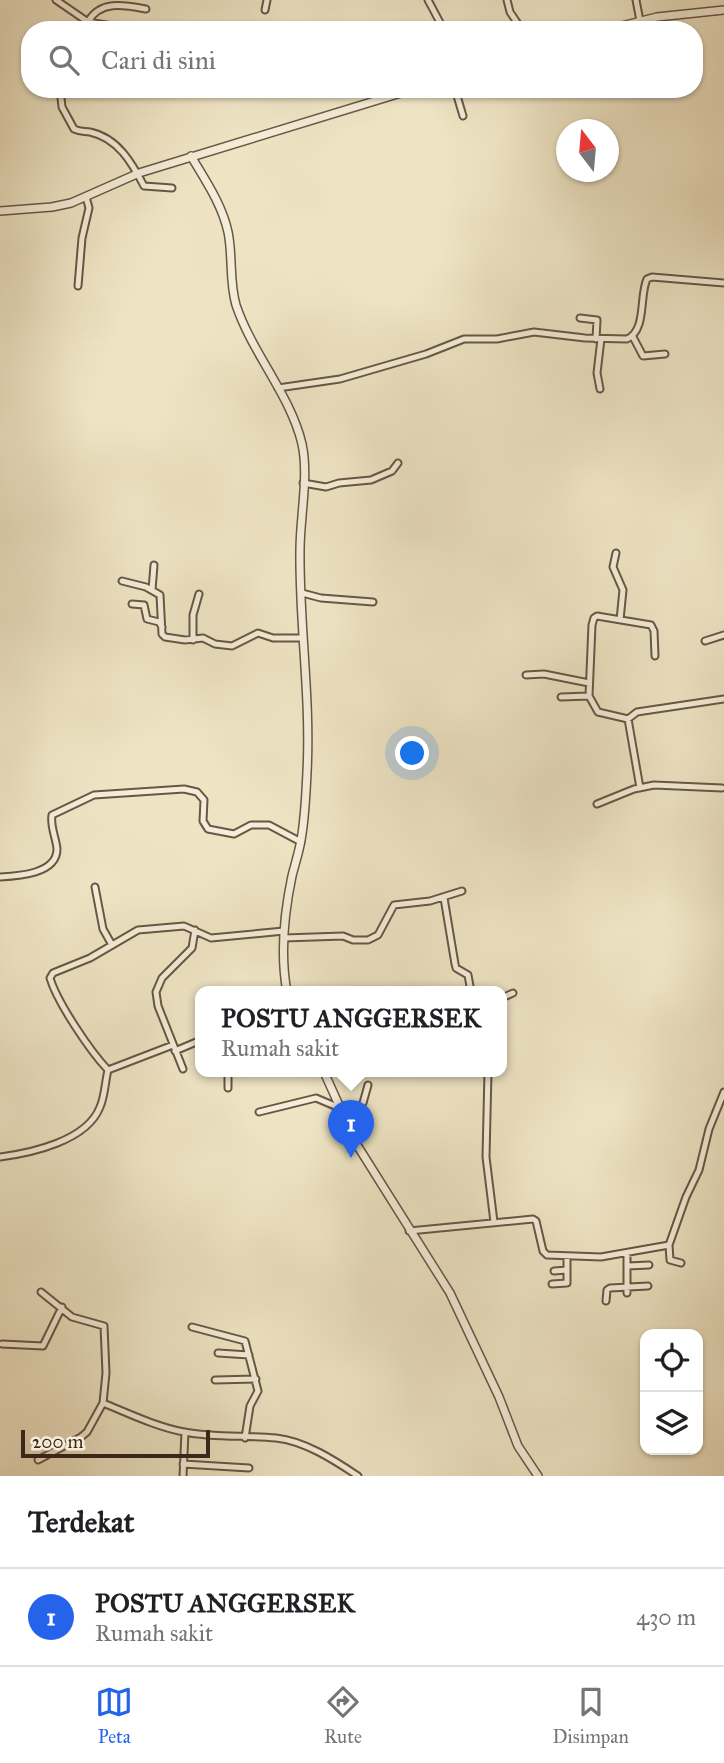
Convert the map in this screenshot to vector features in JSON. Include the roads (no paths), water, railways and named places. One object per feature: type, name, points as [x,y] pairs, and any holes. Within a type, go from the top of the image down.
[{"type":"street","points":[[56,0],[87,21]]},
{"type":"street","points":[[265,10],[267,0]]},
{"type":"street","points":[[428,0],[439,21]]},
{"type":"street","points":[[507,0],[516,21]]},
{"type":"street","points":[[636,0],[640,21],[724,10]]},
{"type":"street","points":[[89,21],[96,10],[104,6],[119,4],[146,9]]},
{"type":"street","points":[[61,98],[62,107],[74,129],[91,132],[116,144],[139,173],[144,186],[172,188]]},
{"type":"street","points":[[0,211],[52,207],[86,197],[139,173],[385,98]]},
{"type":"street","points":[[458,98],[463,116]]},
{"type":"street","points":[[191,156],[224,217],[229,234],[235,301],[245,330],[278,388],[302,444],[299,551],[309,723],[305,809],[284,934],[286,986]]},
{"type":"street","points":[[78,286],[82,238],[89,208],[86,197]]},
{"type":"street","points":[[278,388],[340,379],[426,354],[464,338],[497,339],[534,332],[598,339],[627,339],[633,337],[638,328],[647,279],[652,277],[724,283]]},
{"type":"street","points":[[580,318],[597,320],[597,373],[600,389]]},
{"type":"street","points":[[633,337],[643,356],[665,354]]},
{"type":"street","points":[[303,483],[326,487],[339,482],[371,480],[392,471],[398,463]]},
{"type":"street","points":[[616,553],[613,567],[623,593],[620,620]]},
{"type":"street","points":[[152,590],[154,565]]},
{"type":"street","points":[[122,581],[160,595],[162,634],[165,637],[193,640],[203,638],[215,644],[232,646],[258,633],[273,638],[303,638]]},
{"type":"street","points":[[302,593],[321,598],[373,602]]},
{"type":"street","points":[[193,640],[193,615],[199,594]]},
{"type":"street","points":[[132,604],[144,605],[147,619],[159,622],[162,627]]},
{"type":"street","points":[[655,656],[654,631],[651,625],[597,616],[594,618],[589,696],[600,713],[628,719],[637,712],[724,699]]},
{"type":"street","points":[[705,641],[724,635]]},
{"type":"street","points":[[526,675],[544,674],[589,683]]},
{"type":"street","points":[[561,697],[589,696]]},
{"type":"street","points":[[628,719],[640,788]]},
{"type":"street","points":[[597,804],[654,785],[722,788]]},
{"type":"street","points":[[0,877],[42,870],[56,854],[52,815],[82,799],[106,793],[121,794],[169,788],[197,792],[204,800],[203,821],[208,829],[234,834],[251,825],[269,825],[301,842]]},
{"type":"street","points":[[95,887],[103,929],[112,945]]},
{"type":"street","points":[[0,1157],[41,1150],[86,1127],[101,1106],[108,1070],[87,1044],[50,978],[53,972],[90,958],[138,930],[171,926],[184,926],[211,938],[284,934],[343,936],[353,940],[368,940],[378,935],[394,905],[430,901],[462,891]]},
{"type":"street","points":[[444,898],[456,968],[468,975],[470,986]]},
{"type":"street","points":[[183,1069],[156,1000],[156,987],[192,948],[195,930]]},
{"type":"street","points":[[507,996],[513,993]]},
{"type":"street","points":[[108,1070],[195,1042]]},
{"type":"street","points":[[228,1077],[228,1088]]},
{"type":"street","points":[[326,1077],[357,1145],[450,1293],[499,1397],[518,1446],[538,1476]]},
{"type":"street","points":[[488,1077],[486,1157],[494,1223]]},
{"type":"street","points":[[259,1112],[316,1098],[335,1107],[362,1105],[368,1085]]},
{"type":"street","points":[[681,1263],[670,1260],[669,1245],[699,1170],[709,1129],[724,1092]]},
{"type":"street","points":[[409,1231],[535,1219],[545,1253],[594,1257],[669,1245]]},
{"type":"street","points":[[627,1253],[627,1290]]},
{"type":"street","points":[[552,1284],[566,1284],[567,1256]]},
{"type":"street","points":[[628,1266],[649,1265]]},
{"type":"street","points":[[554,1271],[567,1270]]},
{"type":"street","points":[[606,1301],[607,1290],[610,1288],[627,1290],[648,1286]]},
{"type":"street","points":[[38,1460],[81,1437],[103,1404],[106,1373],[105,1327],[72,1317],[41,1292]]},
{"type":"street","points":[[2,1344],[43,1346],[62,1307]]},
{"type":"street","points":[[192,1327],[243,1340],[258,1391],[250,1406],[245,1438]]},
{"type":"street","points":[[218,1353],[249,1355]]},
{"type":"street","points":[[215,1380],[256,1379]]},
{"type":"street","points":[[103,1404],[185,1432],[290,1441],[325,1455],[358,1476]]},
{"type":"street","points":[[183,1476],[185,1432]]},
{"type":"street","points":[[183,1464],[249,1468]]},
{"type":"place","name":"POSTU ANGGERSEK","points":[[351,1158]]}]
